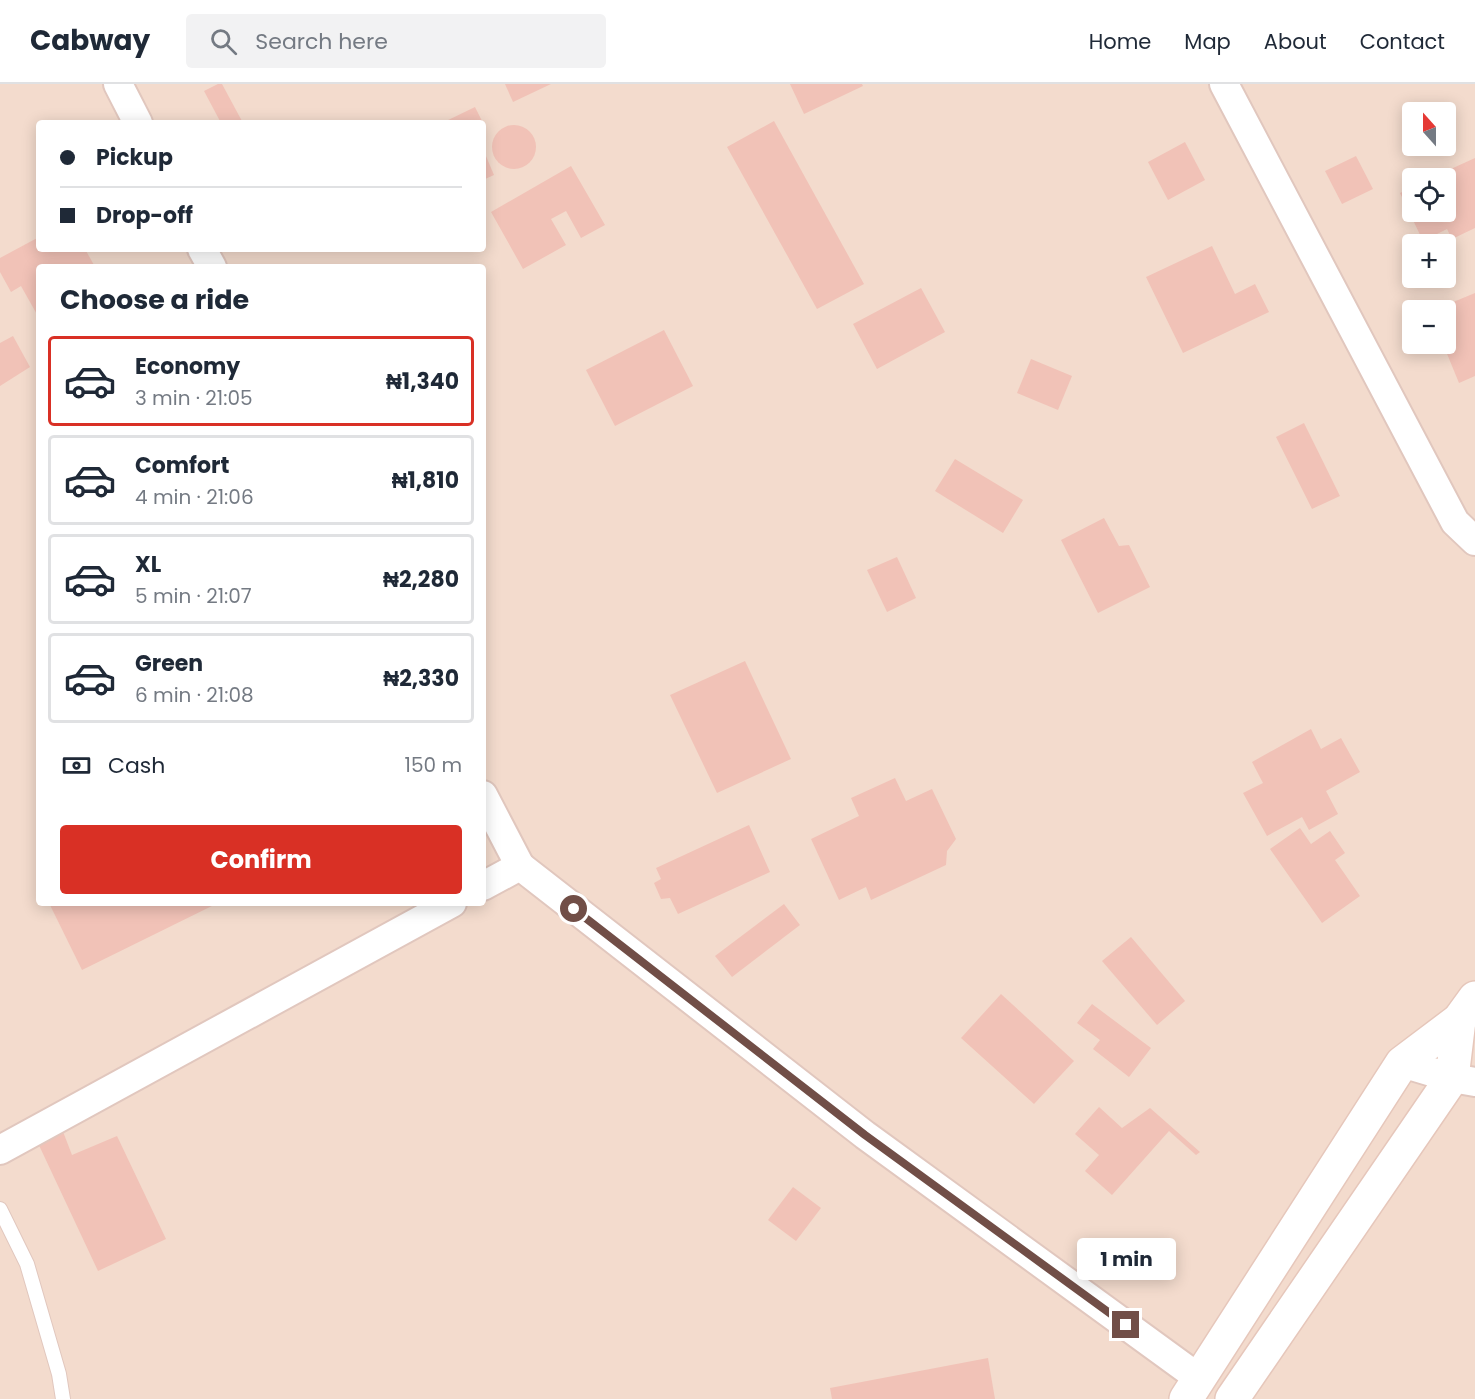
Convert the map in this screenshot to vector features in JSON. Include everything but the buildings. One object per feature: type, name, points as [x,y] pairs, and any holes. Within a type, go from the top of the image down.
[{"type":"main road","points":[[1193,1389],[1402,1063],[1467,1009]]},
{"type":"main road","points":[[1232,1399],[1463,1080],[1467,1009]]},
{"type":"street","points":[[118,84],[136,120]]},
{"type":"street","points":[[1224,84],[1455,522],[1475,541]]},
{"type":"street","points":[[486,801],[519,866],[1193,1389]]},
{"type":"street","points":[[486,884],[519,866]]},
{"type":"street","points":[[0,1150],[447,906]]},
{"type":"street","points":[[1402,1063],[1463,1080]]},
{"type":"lane","points":[[0,1209],[27,1264],[59,1374],[63,1399]]},
{"type":"shaded area","points":[[0,84],[1475,84],[1475,1399],[0,1399]]},
{"type":"route","points":[[574,909],[865,1135],[1126,1325]]}]
